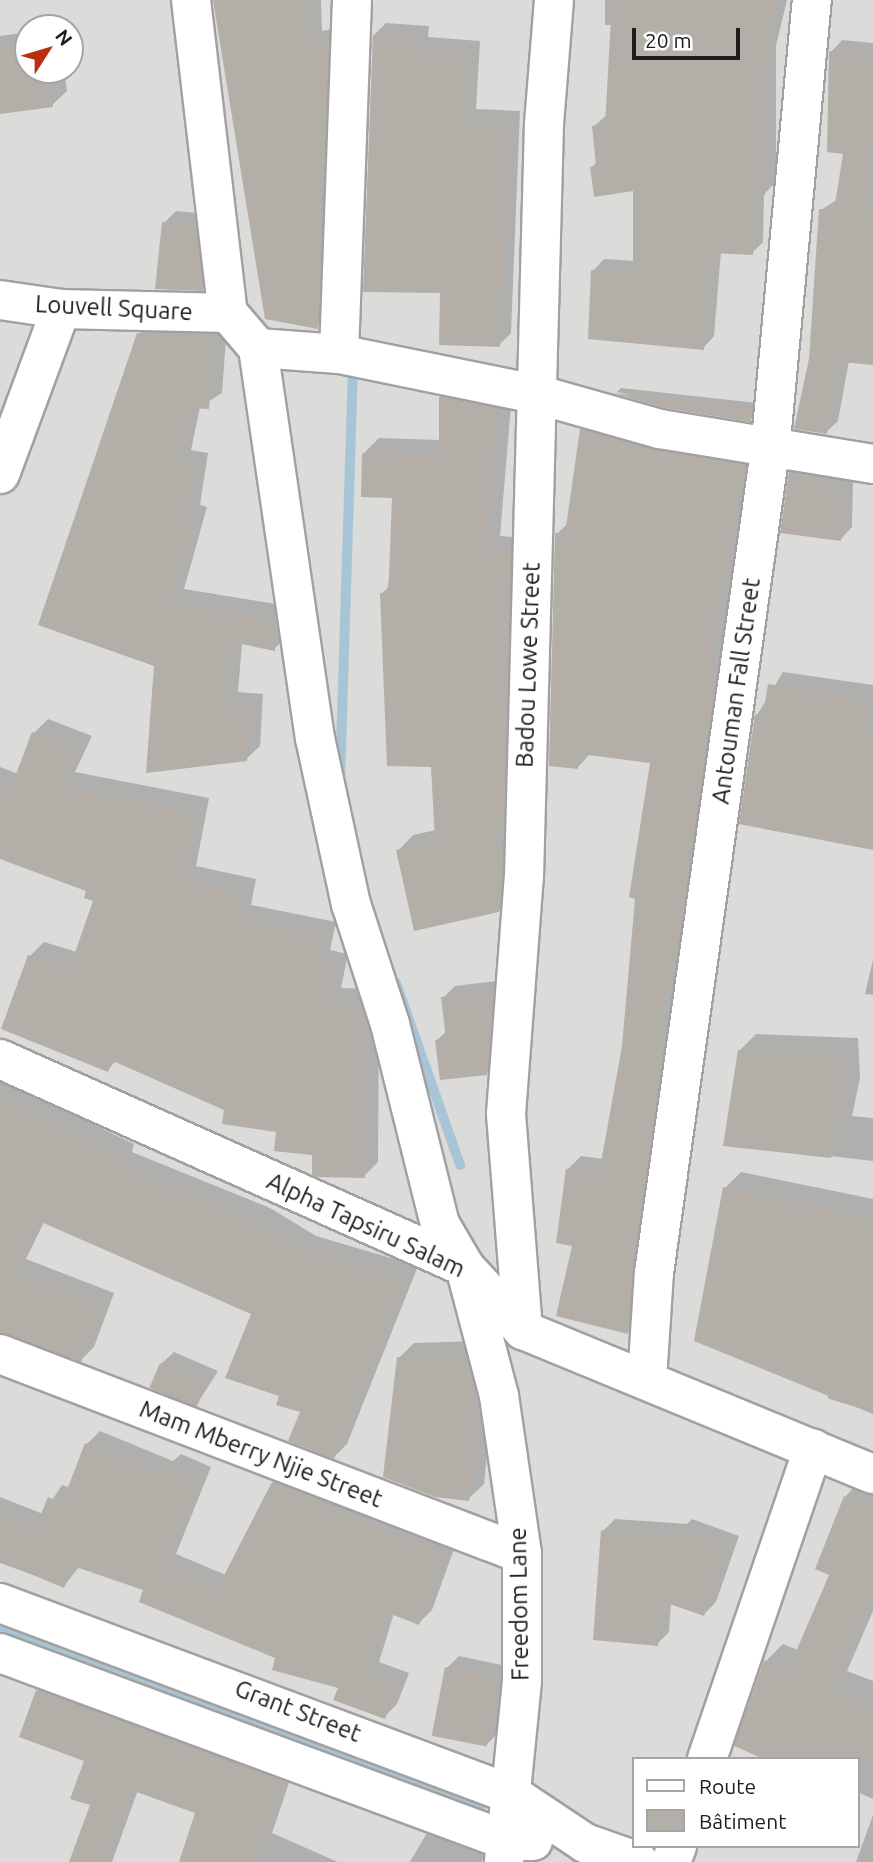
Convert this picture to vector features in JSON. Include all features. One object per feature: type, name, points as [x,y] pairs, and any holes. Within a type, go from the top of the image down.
[{"type":"street","points":[[191,0],[228,313],[258,348],[315,738],[351,904],[390,1024],[440,1224],[465,1266]]},
{"type":"street","points":[[339,354],[352,0]]},
{"type":"street","name":"Badou Lowe Street","points":[[523,1329],[506,1114],[524,877],[536,394],[554,0]]},
{"type":"street","name":"Antouman Fall Street","points":[[647,1380],[654,1273],[770,450],[812,0]]},
{"type":"street","name":"Louvell Square","points":[[0,300],[61,309],[228,313]]},
{"type":"street","points":[[0,474],[61,309]]},
{"type":"street","points":[[258,348],[339,354],[536,394],[660,429],[770,450],[873,464]]},
{"type":"street","name":"Alpha Tapsiru Salam","points":[[0,1059],[465,1266],[523,1329],[873,1474]]},
{"type":"street","name":"Freedom Lane","points":[[465,1266],[499,1396],[522,1554],[513,1795],[506,1851]]},
{"type":"street","name":"Mam Mberry Njie Street","points":[[0,1354],[522,1554]]},
{"type":"street","points":[[708,1757],[813,1449]]},
{"type":"street","name":"Grant Street","points":[[0,1603],[513,1795],[615,1855]]},
{"type":"street","name":"Grant Street","points":[[0,1653],[506,1851],[615,1855]]},
{"type":"shaded area","points":[[0,0],[873,0],[873,1862],[0,1862]]},
{"type":"building","points":[[213,0],[309,0],[311,41],[329,39],[318,329],[265,319]]},
{"type":"building","points":[[612,0],[776,0],[771,54],[766,53],[765,195],[754,195],[753,255],[711,253],[704,350],[588,339],[591,270],[633,272],[633,191],[594,197],[590,167],[596,166],[592,126],[605,125]]},
{"type":"building","points":[[373,35],[418,38],[417,49],[469,52],[464,121],[509,123],[500,347],[439,345],[440,293],[363,292]]},
{"type":"building","points":[[14,46],[14,84],[49,84],[53,107],[0,114],[0,48]]},
{"type":"building","points":[[829,51],[873,55],[868,214],[873,215],[873,365],[840,362],[827,434],[794,429],[809,359],[819,209],[834,210],[843,154],[827,152]]},
{"type":"building","points":[[162,222],[196,226],[203,291],[155,289]]},
{"type":"building","points":[[137,333],[214,337],[209,409],[190,408],[178,463],[195,466],[187,518],[195,521],[171,603],[276,619],[275,651],[231,642],[226,705],[250,707],[247,761],[146,773],[154,666],[38,625]]},
{"type":"building","points":[[613,393],[752,408],[751,422],[665,408]]},
{"type":"building","points":[[439,397],[497,408],[485,551],[511,553],[503,826],[497,826],[502,876],[499,912],[414,931],[396,850],[435,842],[431,767],[387,766],[380,593],[387,593],[392,498],[361,497],[362,453],[439,456]]},
{"type":"building","points":[[580,429],[746,465],[709,657],[714,657],[712,708],[672,991],[664,991],[658,1047],[664,1047],[628,1334],[556,1316],[572,1246],[556,1243],[566,1169],[599,1174],[622,1046],[635,899],[629,897],[650,763],[580,754],[578,769],[549,766],[555,533],[565,534]]},
{"type":"building","points":[[789,472],[819,477],[817,487],[842,492],[841,541],[780,533]]},
{"type":"building","points":[[768,684],[871,700],[866,736],[873,737],[873,850],[739,824],[755,714],[763,715]]},
{"type":"building","points":[[32,732],[79,750],[67,783],[51,784],[196,812],[183,880],[243,892],[238,919],[323,936],[317,964],[335,968],[328,1002],[360,1002],[366,1020],[365,1178],[312,1175],[312,1155],[274,1151],[276,1132],[222,1124],[224,1110],[113,1061],[108,1072],[1,1029],[28,955],[70,967],[93,901],[84,898],[86,891],[0,859],[0,786],[10,790]]},
{"type":"building","points":[[493,991],[487,1075],[440,1080],[435,1040],[446,1039],[441,997]]},
{"type":"building","points":[[738,1050],[842,1053],[845,1095],[831,1158],[723,1146]]},
{"type":"building","points":[[0,1099],[122,1158],[120,1165],[256,1221],[303,1248],[406,1279],[334,1459],[288,1441],[300,1412],[276,1405],[279,1396],[225,1378],[251,1314],[39,1221],[14,1272],[102,1306],[81,1362],[0,1333]]},
{"type":"building","points":[[723,1187],[873,1218],[873,1414],[694,1341]]},
{"type":"building","points":[[466,1355],[477,1431],[469,1501],[435,1497],[383,1477],[397,1357]]},
{"type":"building","points":[[160,1363],[207,1383],[196,1408],[149,1388]]},
{"type":"building","points":[[85,1443],[162,1475],[166,1466],[199,1480],[164,1567],[217,1589],[272,1482],[318,1499],[316,1505],[446,1551],[419,1625],[386,1612],[367,1675],[397,1686],[385,1719],[333,1700],[338,1688],[272,1670],[275,1658],[139,1602],[143,1590],[73,1566],[64,1588],[0,1561],[0,1514],[35,1529],[48,1497],[62,1503]]},
{"type":"building","points":[[844,1496],[873,1507],[873,1592],[831,1688],[873,1706],[873,1759],[759,1757],[734,1746],[764,1660],[788,1670],[829,1575],[815,1569]]},
{"type":"building","points":[[601,1530],[676,1536],[678,1530],[728,1548],[704,1616],[661,1601],[658,1646],[593,1640]]},
{"type":"building","points":[[445,1667],[500,1678],[487,1746],[432,1736]]},
{"type":"building","points":[[36,1690],[282,1781],[255,1862],[179,1862],[195,1813],[131,1790],[105,1862],[69,1862],[90,1805],[70,1799],[84,1761],[19,1737]]},
{"type":"waterway","points":[[340,780],[353,377]]},
{"type":"waterway","points":[[396,983],[460,1165]]},
{"type":"waterway","points":[[0,1627],[480,1808]]}]
